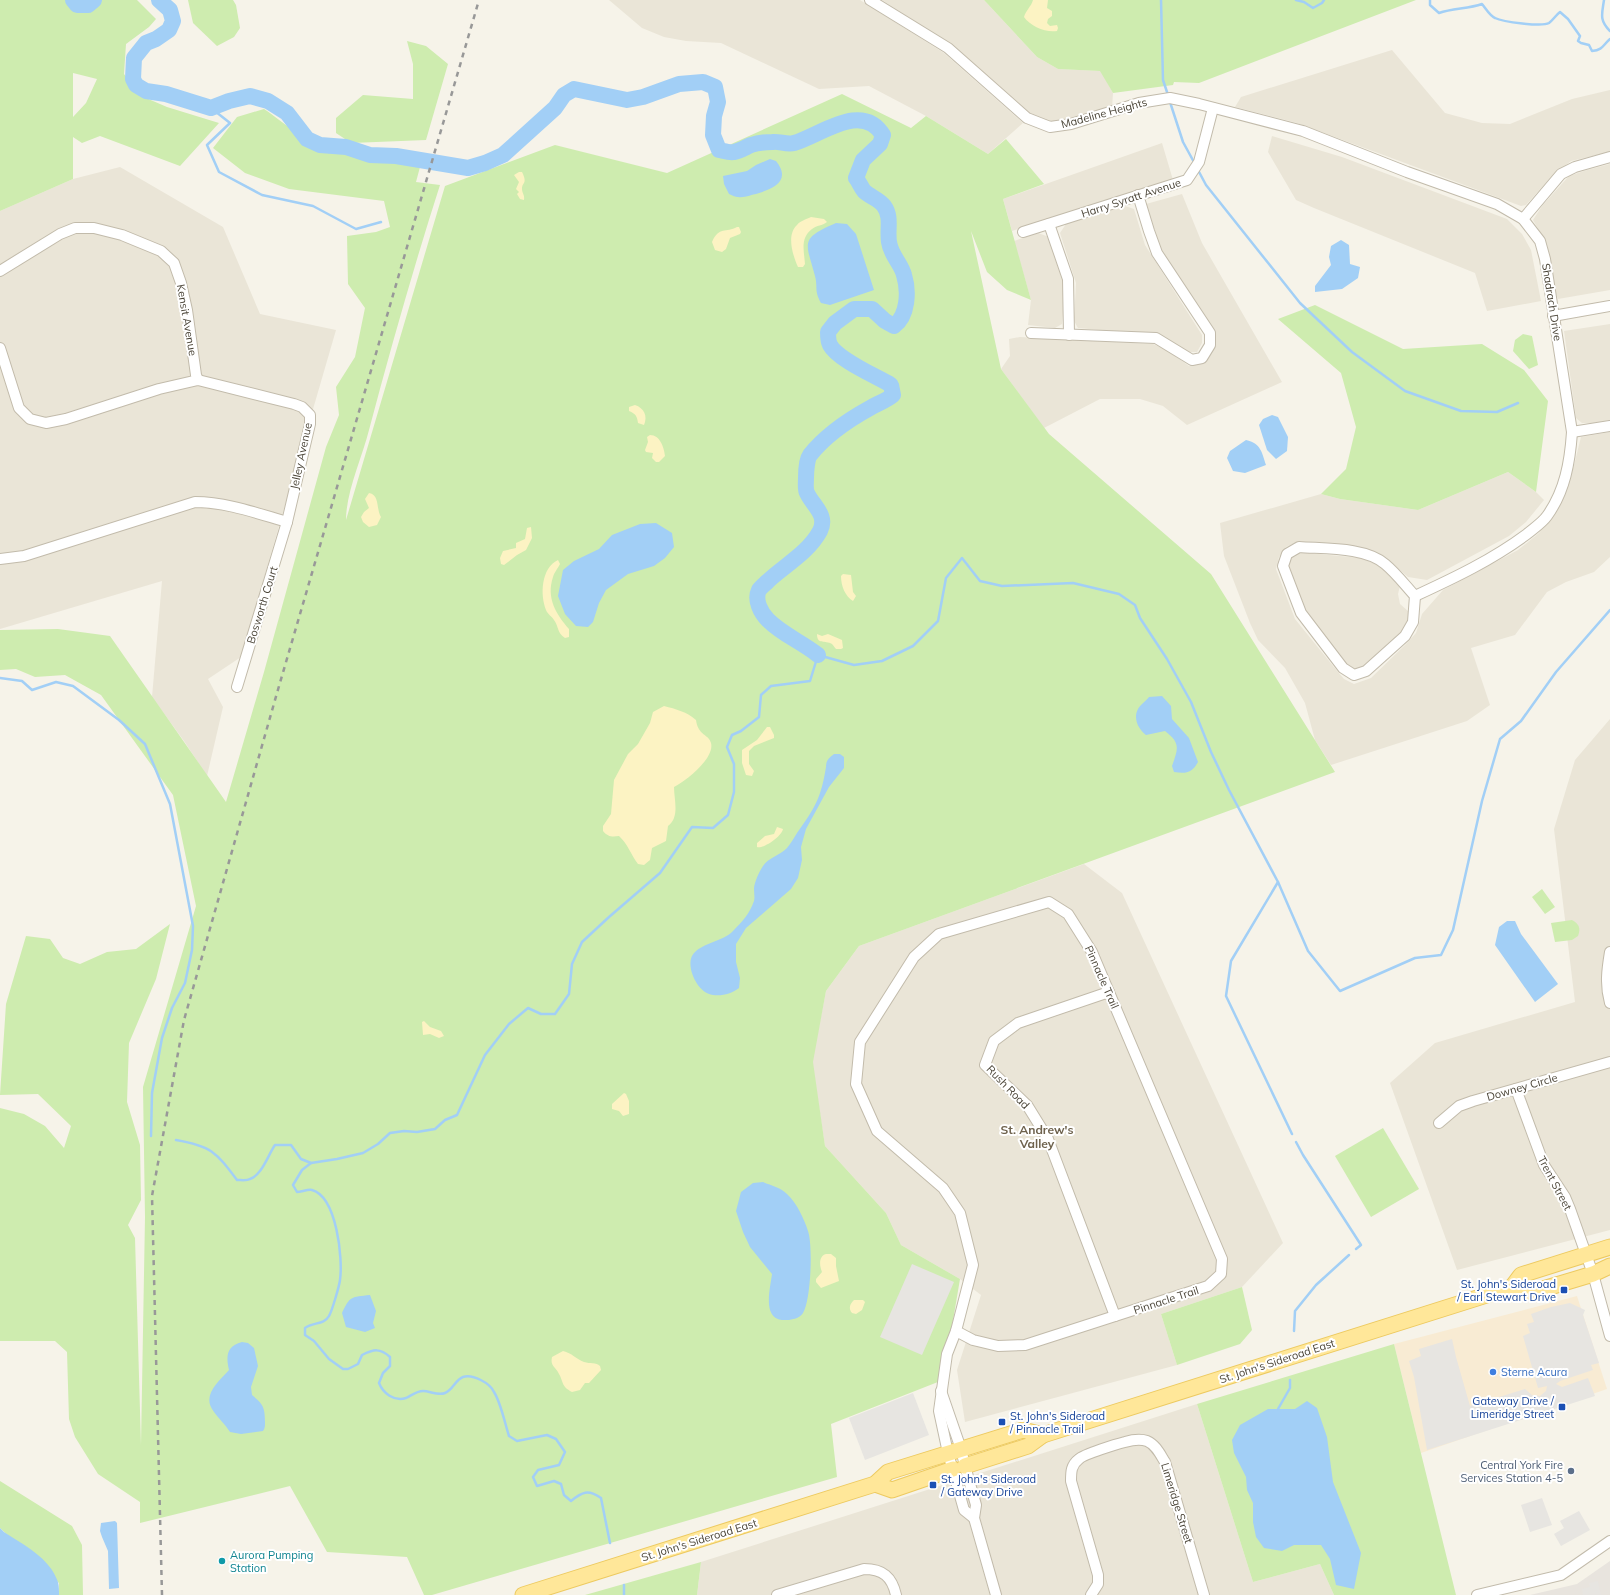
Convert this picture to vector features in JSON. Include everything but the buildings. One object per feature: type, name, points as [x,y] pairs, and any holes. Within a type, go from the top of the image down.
[{"type":"main road","name":"St. John's Sideroad East","points":[[875,1484],[892,1490],[1028,1446],[1043,1435],[1512,1287],[1521,1275],[1610,1246]]},
{"type":"main road","points":[[1512,1287],[1533,1292],[1593,1274],[1610,1266]]},
{"type":"main road","name":"St. John's Sideroad East","points":[[523,1595],[875,1484],[888,1472],[1023,1430],[1043,1435]]},
{"type":"street","name":"Madeline Heights","points":[[870,0],[948,48],[1027,118],[1050,127],[1071,124],[1140,103],[1170,98],[1257,119]]},
{"type":"street","name":"Harry Syratt Avenue","points":[[1023,232],[1187,180],[1199,162],[1213,108]]},
{"type":"street","name":"Shadrach Drive","points":[[1257,119],[1303,131],[1407,172],[1497,204],[1523,219],[1540,242],[1545,259],[1572,432],[1570,456],[1565,482],[1547,516],[1509,547],[1465,573],[1415,596]]},
{"type":"street","points":[[1523,219],[1561,174],[1575,167],[1610,157]]},
{"type":"street","points":[[1031,333],[1156,338],[1192,360],[1202,358],[1210,345],[1210,333],[1157,253],[1138,195]]},
{"type":"street","points":[[1049,224],[1068,279],[1069,334]]},
{"type":"street","name":"Kensit Avenue","points":[[0,271],[60,234],[75,228],[94,228],[122,235],[161,251],[174,263],[181,283],[187,310],[198,380]]},
{"type":"street","points":[[1553,316],[1610,306]]},
{"type":"street","name":"Jelley Avenue","points":[[0,348],[19,408],[30,420],[46,423],[66,419],[159,389],[198,380],[302,407],[310,415],[310,424],[287,522]]},
{"type":"street","points":[[1572,432],[1610,426]]},
{"type":"street","points":[[0,559],[24,556],[195,502],[209,502],[239,508],[287,522]]},
{"type":"street","name":"Bosworth Court","points":[[237,687],[287,522]]},
{"type":"street","points":[[1299,547],[1351,551],[1369,555],[1385,564],[1415,596],[1413,622],[1405,636],[1366,671],[1354,675],[1343,668],[1301,613],[1283,566],[1287,554],[1299,547]]},
{"type":"street","name":"Pinnacle Trail","points":[[955,1451],[939,1411],[947,1354],[956,1331],[973,1265],[960,1213],[943,1188],[877,1132],[856,1084],[860,1042],[914,957],[939,934],[1049,902],[1068,914],[1092,952],[1222,1259],[1221,1274],[1208,1286],[1025,1345],[998,1346],[973,1340],[956,1331]]},
{"type":"street","points":[[1610,952],[1606,974],[1607,992],[1610,1003]]},
{"type":"street","name":"Rush Road","points":[[1109,992],[1018,1023],[994,1041],[985,1065],[1026,1105],[1048,1139],[1115,1316]]},
{"type":"street","name":"Downey Circle","points":[[1439,1123],[1459,1106],[1610,1062]]},
{"type":"street","name":"Trent Street","points":[[1516,1089],[1544,1165],[1564,1197],[1586,1254],[1610,1336]]},
{"type":"street","name":"Pinnacle Trail","points":[[941,1391],[950,1412],[955,1451],[959,1468]]},
{"type":"street","name":"Limeridge Street","points":[[1091,1595],[1098,1584],[1098,1575],[1071,1481],[1073,1465],[1079,1458],[1126,1442],[1139,1440],[1156,1447],[1165,1462],[1204,1595]]},
{"type":"street","points":[[955,1451],[959,1468],[964,1510],[974,1518],[996,1595]]},
{"type":"street","points":[[1477,1595],[1561,1575],[1610,1541]]},
{"type":"street","points":[[777,1595],[864,1569],[876,1569],[888,1576],[894,1585],[896,1595]]},
{"type":"shaded area","points":[[609,0],[860,0],[944,53],[1023,123],[988,154],[926,116],[869,86],[819,89],[721,43],[686,41],[664,37],[642,28]]},
{"type":"shaded area","points":[[882,0],[984,0],[1037,57],[1058,69],[1101,71],[1113,93],[1112,108],[1096,114],[1057,122],[1041,121],[1018,106],[956,48]]},
{"type":"shaded area","points":[[1392,50],[1445,113],[1482,123],[1510,124],[1572,99],[1610,90],[1610,152],[1571,161],[1551,177],[1526,205],[1521,206],[1297,123],[1235,107],[1241,97]]},
{"type":"shaded area","points":[[1272,136],[1342,157],[1507,219],[1522,234],[1531,250],[1541,301],[1487,311],[1475,273],[1296,200],[1268,152]]},
{"type":"shaded area","points":[[1162,143],[1173,180],[1012,231],[1003,199]]},
{"type":"shaded area","points":[[1610,164],[1610,290],[1558,299],[1555,291],[1547,244],[1533,220],[1542,206],[1569,176]]},
{"type":"shaded area","points":[[120,167],[223,227],[260,314],[336,330],[241,657],[208,679],[223,707],[207,776],[152,697],[162,581],[0,629],[0,211],[73,179]]},
{"type":"shaded area","points":[[1182,194],[1202,243],[1282,382],[1187,425],[1163,406],[1140,399],[1100,399],[1044,428],[1001,369],[1010,356],[1009,339],[1020,337],[1153,344],[1165,349],[1189,366],[1199,363],[1209,354],[1215,341],[1213,333],[1156,242],[1146,210],[1146,204]]},
{"type":"shaded area","points":[[1125,206],[1134,209],[1145,245],[1202,335],[1202,343],[1197,352],[1186,352],[1162,336],[1078,328],[1074,321],[1076,283],[1060,233],[1066,224]]},
{"type":"shaded area","points":[[1038,233],[1052,238],[1065,289],[1062,324],[1055,328],[1028,325],[1031,300],[1014,241]]},
{"type":"shaded area","points":[[1610,324],[1610,420],[1594,423],[1582,423],[1576,418],[1564,331]]},
{"type":"shaded area","points":[[1610,432],[1610,557],[1594,572],[1566,582],[1547,592],[1515,635],[1471,648],[1490,705],[1467,721],[1331,765],[1315,740],[1305,703],[1285,668],[1258,640],[1250,623],[1224,556],[1220,523],[1321,494],[1340,499],[1418,510],[1508,472],[1536,492],[1544,500],[1526,522],[1509,536],[1427,580],[1408,577],[1386,558],[1365,548],[1297,542],[1286,547],[1279,557],[1276,569],[1295,619],[1344,679],[1354,684],[1371,678],[1406,644],[1416,633],[1422,614],[1443,590],[1518,550],[1539,533],[1559,507],[1571,477],[1581,437]]},
{"type":"shaded area","points":[[1298,552],[1361,558],[1378,565],[1395,579],[1400,586],[1398,594],[1400,604],[1409,612],[1408,621],[1404,632],[1363,669],[1350,671],[1308,618],[1288,564],[1289,559]]},
{"type":"shaded area","points":[[1610,719],[1610,1230],[1457,1270],[1390,1083],[1435,1043],[1575,1002],[1554,829],[1575,760]]},
{"type":"shaded area","points":[[1084,864],[1122,893],[1283,1243],[1242,1287],[1161,1314],[1177,1365],[965,1422],[957,1370],[981,1295],[960,1279],[901,1245],[886,1213],[825,1146],[812,1062],[826,991],[859,946]]},
{"type":"shaded area","points":[[912,1264],[954,1282],[922,1355],[880,1337]]},
{"type":"shaded area","points":[[1577,1296],[1607,1389],[1421,1453],[1394,1344]]},
{"type":"shaded area","points":[[1570,1303],[1585,1310],[1583,1315],[1599,1363],[1591,1365],[1593,1370],[1560,1381],[1556,1384],[1562,1387],[1588,1378],[1595,1396],[1427,1450],[1414,1377],[1409,1361],[1421,1356],[1419,1349],[1452,1339],[1470,1406],[1525,1389],[1532,1395],[1540,1396],[1546,1391],[1547,1386],[1538,1388],[1523,1336],[1530,1333],[1527,1324],[1534,1322],[1531,1314],[1551,1307]]},
{"type":"shaded area","points":[[913,1393],[929,1435],[865,1460],[849,1418]]},
{"type":"shaded area","points":[[1197,1404],[1253,1582],[1320,1564],[1334,1595],[697,1595],[701,1562]]},
{"type":"shaded area","points":[[1542,1498],[1552,1525],[1530,1532],[1521,1505]]},
{"type":"shaded area","points":[[1579,1511],[1590,1530],[1561,1546],[1554,1534],[1564,1528],[1560,1521]]},
{"type":"shaded area","points":[[1610,1561],[1610,1595],[1530,1595],[1577,1584]]},
{"type":"shaded area","points":[[1598,1581],[1601,1595],[1583,1595],[1582,1589],[1590,1587],[1589,1583]]},
{"type":"green space","points":[[0,0],[137,0],[156,19],[149,27],[126,44],[124,74],[139,95],[167,107],[219,123],[180,166],[100,136],[82,143],[73,137],[73,179],[0,211]],"holes":[[[73,73],[97,79],[86,103],[73,117]]]},
{"type":"green space","points":[[188,0],[233,0],[236,5],[240,28],[234,37],[217,46],[193,23]]},
{"type":"green space","points":[[984,0],[1416,0],[1199,83],[1174,82],[1173,85],[1113,93],[1100,71],[1058,69],[1037,57]]},
{"type":"green space","points":[[407,41],[426,46],[448,64],[426,140],[351,143],[336,133],[336,118],[363,95],[413,99],[413,64]]},
{"type":"green space","points":[[842,94],[911,128],[926,116],[988,154],[1006,139],[1044,184],[1003,199],[1031,300],[1007,290],[987,272],[971,231],[1001,369],[1049,434],[1211,574],[1335,772],[859,946],[826,991],[813,1062],[825,1146],[886,1213],[901,1245],[960,1279],[943,1380],[831,1424],[837,1477],[432,1595],[424,1595],[407,1557],[327,1552],[290,1486],[140,1523],[140,1502],[98,1474],[75,1437],[69,1419],[67,1352],[55,1341],[0,1341],[0,1108],[24,1114],[45,1126],[64,1148],[71,1126],[38,1094],[0,1095],[6,1004],[26,936],[50,939],[63,958],[80,964],[107,952],[136,949],[170,924],[156,979],[129,1043],[127,1102],[140,1145],[141,1200],[128,1225],[135,1238],[141,1445],[145,1217],[143,1087],[196,906],[173,795],[101,695],[65,675],[35,677],[16,669],[0,670],[0,630],[58,629],[110,636],[226,802],[264,672],[326,447],[339,415],[336,387],[355,357],[365,308],[348,284],[347,236],[376,232],[390,227],[384,201],[289,189],[245,173],[213,148],[237,117],[264,109],[301,136],[316,144],[336,150],[396,159],[420,167],[416,182],[440,185],[394,337],[366,441],[351,487],[346,520],[445,186],[555,145],[667,173]]},
{"type":"green space","points":[[1315,305],[1403,349],[1482,344],[1524,370],[1548,401],[1536,492],[1508,472],[1418,510],[1340,499],[1321,494],[1346,469],[1356,427],[1341,373],[1278,319]]},
{"type":"green space","points":[[1523,334],[1532,336],[1538,365],[1529,369],[1513,351],[1515,340]]},
{"type":"green space","points":[[1542,889],[1555,907],[1545,914],[1532,897]]},
{"type":"green space","points":[[1572,920],[1579,926],[1578,936],[1572,940],[1555,942],[1551,923]]},
{"type":"green space","points":[[1383,1128],[1419,1189],[1371,1217],[1335,1156]]},
{"type":"green space","points":[[1242,1287],[1252,1330],[1240,1344],[1177,1365],[1161,1314]]},
{"type":"green space","points":[[1394,1344],[1456,1595],[1334,1595],[1320,1564],[1253,1582],[1197,1404]]},
{"type":"green space","points":[[0,1481],[72,1526],[82,1545],[83,1595],[59,1595],[59,1583],[0,1528]]},
{"type":"green space","points":[[701,1562],[697,1595],[585,1595]]},
{"type":"sand","points":[[1033,0],[1048,0],[1047,8],[1052,11],[1052,16],[1048,19],[1047,23],[1050,26],[1057,25],[1057,31],[1048,31],[1039,28],[1030,23],[1024,17]]},
{"type":"sand","points":[[522,172],[525,179],[522,187],[524,200],[520,199],[517,194],[519,192],[516,189],[519,182],[514,175]]},
{"type":"sand","points":[[811,217],[824,219],[827,222],[814,228],[806,236],[804,241],[805,264],[803,267],[798,267],[793,252],[791,240],[792,234],[798,224]]},
{"type":"sand","points":[[739,227],[741,232],[740,234],[730,238],[726,249],[722,252],[715,250],[712,242],[717,234]]},
{"type":"sand","points":[[635,405],[643,410],[646,418],[644,425],[638,423],[636,416],[629,411],[629,407]]},
{"type":"sand","points":[[650,435],[659,439],[664,449],[665,456],[659,462],[656,462],[652,458],[653,453],[646,452],[645,450],[648,442],[647,437]]},
{"type":"sand","points":[[369,493],[375,496],[381,517],[377,525],[369,527],[363,522],[361,517],[369,508],[365,499]]},
{"type":"sand","points":[[531,527],[532,538],[526,550],[504,565],[501,564],[500,558],[503,551],[516,548],[516,543],[525,539],[527,528]]},
{"type":"sand","points":[[558,560],[560,564],[554,575],[551,585],[551,592],[556,611],[569,629],[569,637],[565,638],[559,632],[556,623],[547,612],[543,597],[543,582],[545,575],[552,564]]},
{"type":"sand","points":[[843,574],[851,575],[853,592],[856,596],[853,601],[846,594],[843,587],[841,576]]},
{"type":"sand","points":[[817,634],[822,636],[828,634],[842,640],[843,648],[836,649],[832,644],[818,640]]},
{"type":"sand","points":[[664,706],[693,717],[696,720],[701,732],[710,740],[711,749],[704,762],[685,780],[674,787],[675,813],[672,822],[668,826],[666,841],[652,848],[650,860],[644,865],[638,864],[625,842],[619,836],[610,836],[605,833],[603,831],[603,826],[611,814],[614,780],[628,754],[638,744],[650,723],[653,712]]},
{"type":"sand","points":[[767,727],[770,727],[774,738],[754,746],[749,751],[749,764],[754,771],[752,776],[746,775],[742,763],[742,750],[757,740]]},
{"type":"sand","points":[[777,827],[783,829],[780,835],[768,844],[757,847],[757,843],[765,836],[774,834]]},
{"type":"sand","points":[[424,1021],[430,1027],[441,1031],[444,1036],[439,1038],[430,1034],[423,1035],[422,1022]]},
{"type":"sand","points":[[624,1093],[629,1101],[629,1114],[623,1116],[619,1111],[612,1109],[612,1104]]},
{"type":"sand","points":[[826,1254],[831,1254],[836,1258],[839,1281],[821,1288],[816,1282],[816,1279],[822,1272],[820,1267],[821,1259]]},
{"type":"sand","points":[[854,1300],[863,1300],[865,1302],[862,1310],[856,1314],[852,1313],[850,1308]]},
{"type":"sand","points":[[563,1351],[584,1362],[597,1364],[600,1366],[601,1370],[589,1383],[585,1383],[580,1390],[572,1392],[566,1388],[561,1377],[552,1364],[552,1357]]},
{"type":"water","points":[[770,159],[776,161],[782,174],[781,179],[774,187],[769,190],[745,197],[737,197],[729,194],[724,184],[723,176],[747,171]]},
{"type":"water","points":[[836,223],[847,224],[856,234],[874,290],[830,305],[821,303],[818,295],[815,276],[809,256],[808,243],[816,233]]},
{"type":"water","points":[[1341,240],[1349,245],[1350,264],[1360,267],[1358,278],[1342,289],[1315,292],[1315,286],[1331,265],[1329,257],[1331,246]]},
{"type":"water","points":[[1272,415],[1278,417],[1288,437],[1287,451],[1276,459],[1267,450],[1259,425],[1263,419]]},
{"type":"water","points":[[1246,440],[1255,443],[1258,446],[1266,465],[1245,473],[1233,471],[1227,458],[1230,451]]},
{"type":"water","points":[[656,523],[672,533],[674,547],[665,558],[654,566],[628,574],[606,590],[599,603],[593,622],[588,627],[576,626],[565,614],[558,596],[563,570],[574,561],[599,549],[612,535],[640,524]]},
{"type":"water","points":[[1162,696],[1171,706],[1172,719],[1189,738],[1198,762],[1191,771],[1182,773],[1174,772],[1172,766],[1177,747],[1174,739],[1170,735],[1165,731],[1146,735],[1137,723],[1136,716],[1140,706],[1149,697]]},
{"type":"water","points":[[834,754],[840,754],[844,757],[844,768],[829,787],[806,829],[801,847],[802,860],[798,878],[791,889],[746,928],[736,944],[736,962],[740,978],[739,988],[724,995],[708,994],[698,985],[692,973],[692,956],[705,945],[729,935],[745,917],[754,901],[754,887],[760,871],[765,863],[787,848],[808,816],[822,787],[827,761]]},
{"type":"water","points":[[1507,921],[1515,921],[1521,934],[1558,984],[1535,1002],[1495,945],[1499,927]]},
{"type":"water","points":[[763,1182],[782,1190],[791,1198],[802,1216],[810,1238],[811,1260],[806,1306],[802,1315],[791,1320],[779,1319],[773,1316],[770,1311],[769,1296],[772,1274],[750,1247],[736,1211],[741,1192],[753,1183]]},
{"type":"water","points":[[370,1295],[376,1311],[373,1323],[375,1328],[365,1332],[346,1327],[342,1313],[349,1300],[355,1297]]},
{"type":"water","points":[[242,1342],[248,1343],[254,1348],[258,1366],[251,1387],[252,1395],[263,1406],[265,1413],[265,1428],[263,1431],[241,1434],[230,1432],[210,1406],[209,1400],[212,1390],[216,1384],[229,1370],[228,1353],[230,1349]]},
{"type":"water","points":[[1307,1401],[1317,1408],[1327,1437],[1333,1482],[1361,1553],[1354,1589],[1336,1585],[1330,1559],[1321,1545],[1294,1545],[1282,1551],[1264,1548],[1256,1537],[1253,1522],[1253,1503],[1247,1490],[1246,1477],[1234,1453],[1232,1440],[1240,1425],[1268,1409],[1295,1409]]},
{"type":"water","points":[[115,1521],[117,1523],[119,1588],[109,1589],[108,1551],[100,1531],[101,1523]]},
{"type":"water","points":[[0,1528],[43,1559],[54,1573],[58,1582],[59,1595],[0,1595]]},
{"type":"waterway","points":[[73,0],[77,5],[88,5],[94,0]]},
{"type":"waterway","points":[[159,0],[170,10],[173,21],[169,30],[156,39],[146,43],[134,58],[133,79],[136,85],[146,91],[166,94],[211,108],[229,101],[250,96],[268,101],[287,113],[307,139],[320,145],[346,147],[370,155],[396,156],[468,168],[485,163],[503,155],[555,108],[564,95],[574,89],[627,100],[643,97],[679,84],[703,82],[715,87],[718,102],[714,116],[713,135],[719,150],[729,152],[741,150],[751,145],[762,143],[794,143],[828,128],[853,120],[864,121],[874,125],[883,135],[880,144],[863,160],[856,178],[864,191],[880,202],[888,214],[890,247],[903,271],[906,281],[907,296],[905,310],[899,322],[894,326],[885,321],[872,309],[854,309],[835,323],[828,332],[828,337],[830,345],[834,351],[849,362],[891,385],[893,395],[862,412],[838,428],[810,455],[806,469],[806,490],[821,515],[822,525],[820,531],[803,552],[759,590],[757,598],[759,606],[768,620],[780,630],[818,655]]},
{"type":"waterway","points":[[1161,0],[1163,80],[1168,95]]},
{"type":"waterway","points":[[1296,0],[1304,2],[1313,8],[1322,3],[1324,0]]},
{"type":"waterway","points":[[1430,0],[1430,5],[1439,13],[1482,4],[1493,17],[1499,20],[1522,24],[1549,23],[1560,12],[1568,19],[1580,36],[1578,41],[1589,45],[1592,51],[1601,48],[1610,39]]},
{"type":"waterway","points":[[1604,0],[1602,17],[1604,23],[1610,31]]},
{"type":"waterway","points":[[1170,102],[1183,142],[1195,164]]},
{"type":"waterway","points":[[211,108],[230,123],[207,145],[219,172],[262,195],[313,206],[356,229],[381,222]]},
{"type":"waterway","points":[[1198,170],[1206,185],[1300,303],[1352,352],[1405,391],[1461,411],[1497,412],[1518,403]]},
{"type":"waterway","points":[[176,1140],[188,1142],[205,1148],[218,1157],[237,1180],[249,1180],[258,1173],[275,1145],[291,1145],[301,1159],[311,1163],[337,1159],[363,1153],[378,1144],[390,1133],[404,1131],[417,1132],[435,1129],[445,1120],[457,1115],[485,1055],[509,1024],[528,1008],[541,1014],[555,1014],[569,994],[572,964],[582,942],[660,873],[692,827],[713,828],[728,815],[734,792],[734,764],[727,747],[732,735],[741,731],[759,717],[761,695],[771,686],[810,681],[818,655],[854,665],[882,661],[913,646],[938,621],[946,578],[962,558],[980,581],[1002,586],[1073,583],[1119,594],[1135,605],[1140,618],[1167,659],[1191,702],[1211,752],[1229,790],[1278,882],[1231,961],[1226,996],[1292,1134]]},
{"type":"waterway","points":[[1278,882],[1308,951],[1340,991],[1415,958],[1441,955],[1453,930],[1482,801],[1500,739],[1521,721],[1556,672],[1610,610]]},
{"type":"waterway","points":[[0,678],[22,681],[32,690],[56,682],[73,686],[119,720],[145,744],[170,804],[193,926],[192,950],[185,983],[172,1008],[162,1038],[152,1093],[151,1136]]},
{"type":"waterway","points":[[1296,1142],[1361,1245],[1356,1249]]},
{"type":"waterway","points":[[311,1163],[302,1170],[293,1185],[297,1192],[312,1190],[321,1195],[327,1204],[333,1216],[339,1244],[341,1270],[334,1304],[329,1316],[324,1321],[305,1328],[305,1335],[314,1341],[329,1359],[343,1369],[348,1369],[358,1364],[362,1355],[370,1352],[377,1350],[386,1354],[390,1357],[390,1366],[383,1373],[379,1383],[383,1390],[393,1398],[402,1399],[421,1391],[442,1394],[448,1392],[460,1378],[467,1376],[481,1380],[489,1385],[501,1408],[509,1436],[517,1441],[547,1435],[556,1439],[565,1452],[559,1465],[538,1470],[533,1477],[537,1486],[554,1481],[561,1484],[564,1495],[571,1501],[578,1495],[585,1493],[592,1493],[601,1498],[610,1543]]},
{"type":"waterway","points":[[1294,1331],[1295,1311],[1316,1285],[1349,1255]]},
{"type":"waterway","points":[[1278,1409],[1290,1388],[1290,1380]]},
{"type":"waterway","points":[[624,1585],[624,1595]]},
{"type":"railway","points":[[162,1595],[152,1196],[184,1020],[277,693],[479,0]]},
{"type":"place","name":"St. John's Sideroad / Earl Stewart Drive","points":[[1564,1290]]},
{"type":"place","name":"Sterne Acura","points":[[1493,1372]]},
{"type":"place","name":"Gateway Drive / Limeridge Street","points":[[1562,1407]]},
{"type":"place","name":"St. John's Sideroad / Pinnacle Trail","points":[[1002,1422]]},
{"type":"place","name":"Central York Fire Services Station 4-5","points":[[1571,1471]]},
{"type":"place","name":"St. John's Sideroad / Gateway Drive","points":[[933,1485]]},
{"type":"place","name":"Aurora Pumping Station","points":[[222,1561]]},
{"type":"district","name":"St. Andrew's Valley","points":[[1037,1136]]}]
